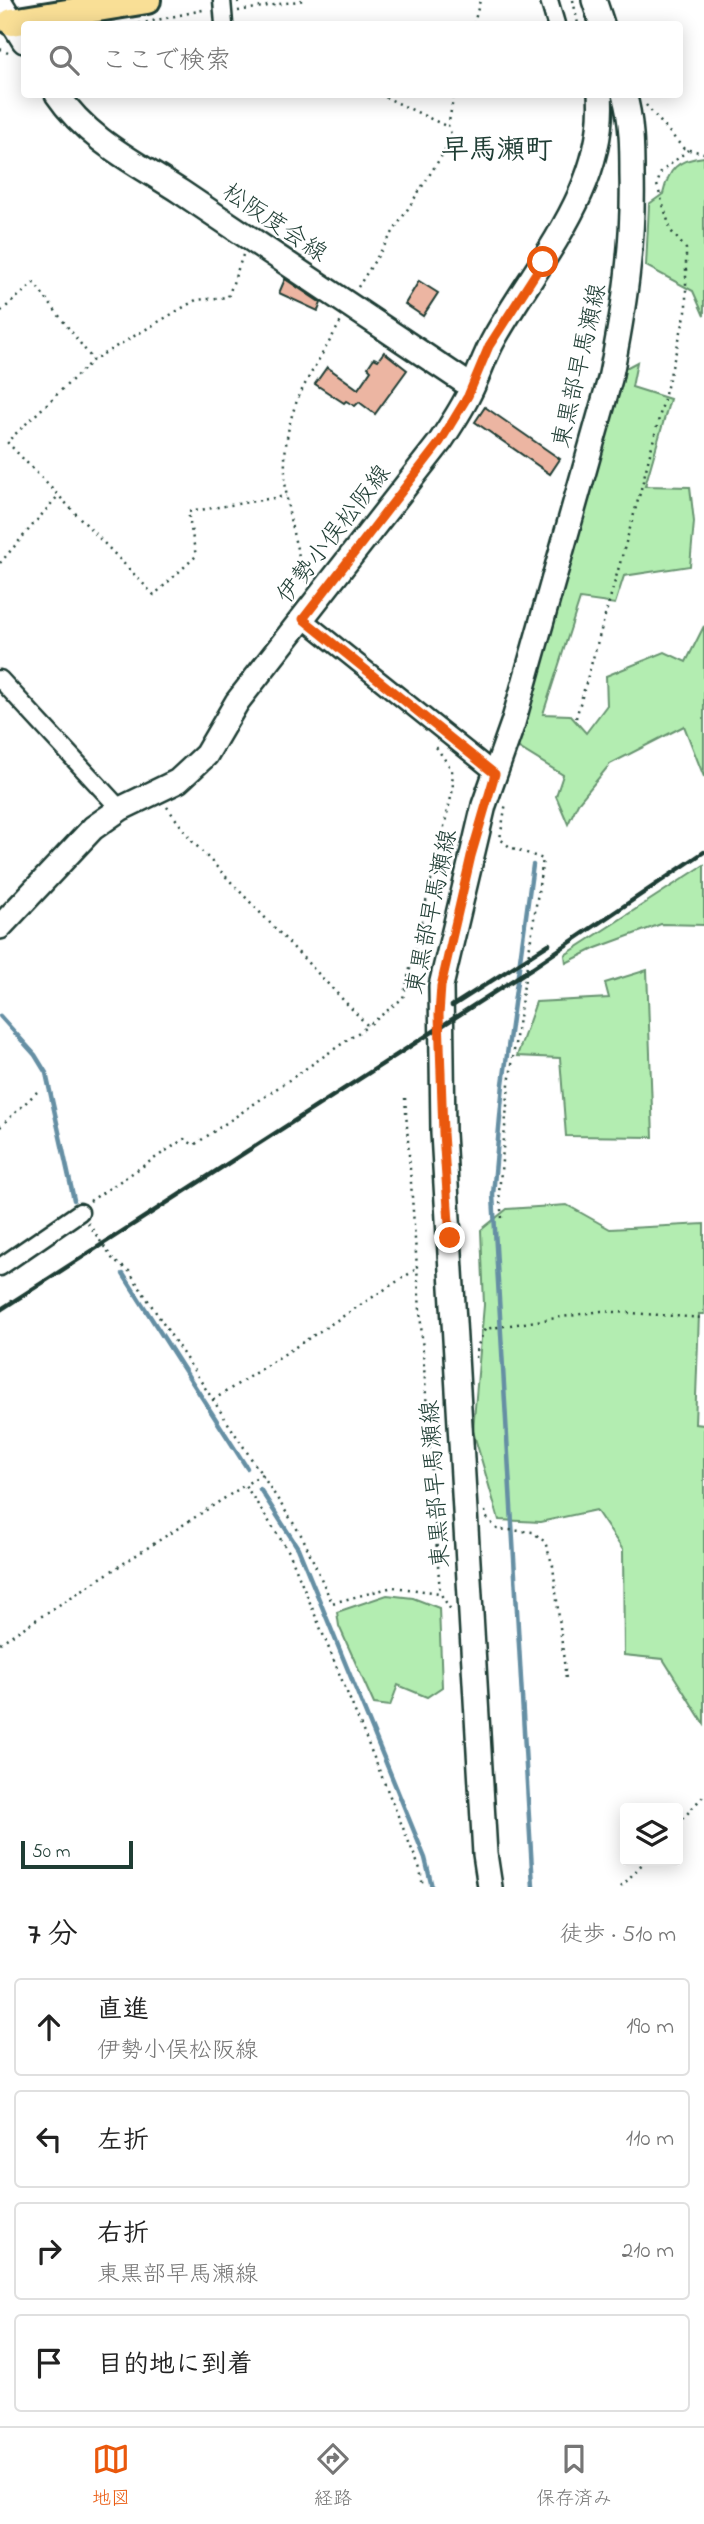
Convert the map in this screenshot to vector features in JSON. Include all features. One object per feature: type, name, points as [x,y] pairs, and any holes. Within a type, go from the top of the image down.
[{"type":"main road","points":[[9,23],[88,0]]},
{"type":"main road","points":[[9,23],[146,0]]},
{"type":"main road","points":[[593,0],[594,21]]},
{"type":"main road","points":[[593,0],[601,21]]},
{"type":"main road","name":"松阪度会線","points":[[60,98],[77,121],[109,148],[472,387]]},
{"type":"main road","name":"伊勢小俣松阪線","points":[[0,927],[77,842],[120,809],[156,793],[184,776],[206,755],[237,702],[432,453],[472,387],[489,346],[543,262],[582,186],[598,149],[595,99]]},
{"type":"main road","name":"東黒部早馬瀬線","points":[[490,1887],[485,1854],[460,1447],[439,1015],[447,960],[495,774],[513,723],[607,390],[620,328],[632,240],[634,99]]},
{"type":"street","points":[[549,0],[555,21]]},
{"type":"street","points":[[303,619],[495,774]]},
{"type":"street","points":[[0,679],[120,809]]},
{"type":"street","points":[[0,1267],[80,1212]]},
{"type":"street","points":[[476,1887],[485,1854]]},
{"type":"path","points":[[223,11],[248,0]]},
{"type":"path","points":[[158,21],[304,0]]},
{"type":"path","points":[[475,21],[480,0]]},
{"type":"path","points":[[573,0],[577,21]]},
{"type":"path","points":[[387,98],[448,127]]},
{"type":"path","points":[[318,600],[309,588],[301,565],[286,496],[284,459],[294,410],[348,305],[391,231],[453,138],[448,127],[453,98]]},
{"type":"path","points":[[634,99],[676,141],[688,150],[704,153]]},
{"type":"path","points":[[576,718],[640,493],[686,312],[686,249],[671,231],[657,185],[661,172],[688,150]]},
{"type":"path","points":[[248,239],[228,297],[196,300],[93,360],[7,442],[154,594],[196,556],[188,512],[286,496]]},
{"type":"path","points":[[1,311],[34,283],[93,360]]},
{"type":"path","points":[[0,563],[20,536],[58,496]]},
{"type":"path","points":[[433,743],[453,770],[453,789],[403,998],[368,1026],[194,1144],[184,1139],[86,1204],[80,1212],[114,1261],[129,1271],[310,1550],[332,1603],[393,1587],[440,1593]]},
{"type":"path","points":[[495,774],[503,788],[506,806],[500,839],[510,847],[543,859],[509,1084],[499,1193],[502,1218]]},
{"type":"path","points":[[156,793],[192,841],[368,1026]]},
{"type":"path","points":[[0,1127],[37,1092]]},
{"type":"path","points":[[405,1098],[440,1593],[450,1605],[452,1615]]},
{"type":"path","points":[[213,1400],[418,1268]]},
{"type":"path","points":[[490,1329],[601,1311],[704,1318]]},
{"type":"path","points":[[0,1643],[260,1476]]},
{"type":"path","points":[[245,1485],[289,1552],[420,1869],[423,1887]]},
{"type":"path","points":[[502,1530],[533,1532],[545,1542],[553,1566],[566,1679]]},
{"type":"path","points":[[683,1818],[704,1795]]},
{"type":"path","points":[[621,1887],[640,1866]]},
{"type":"green space","points":[[704,157],[704,316],[693,291],[646,266],[649,204],[663,194],[668,178],[676,167],[687,160]]},
{"type":"green space","points":[[637,362],[632,387],[670,399],[645,486],[690,487],[694,522],[690,566],[624,576],[615,604],[580,599],[543,714],[570,715],[586,733],[607,705],[606,676],[665,652],[686,662],[704,626],[704,777],[684,726],[610,764],[578,803],[568,824],[556,796],[563,775],[516,746],[622,370]]},
{"type":"green space","points":[[704,865],[704,925],[661,924],[596,948],[566,963],[565,955]]},
{"type":"green space","points":[[647,970],[653,1137],[566,1136],[560,1058],[517,1056],[536,1002],[609,998],[605,983]]},
{"type":"green space","points":[[567,1205],[610,1229],[704,1224],[704,1314],[699,1314],[695,1424],[704,1425],[704,1724],[663,1659],[624,1655],[623,1550],[596,1510],[540,1522],[499,1520],[473,1431],[484,1305],[481,1230],[507,1209]]},
{"type":"green space","points":[[387,1595],[413,1598],[439,1608],[442,1687],[427,1697],[398,1685],[390,1706],[374,1704],[339,1626],[337,1612]]},
{"type":"building","points":[[285,279],[321,303],[318,311],[279,293]]},
{"type":"building","points":[[419,281],[438,293],[423,316],[405,304]]},
{"type":"building","points":[[384,352],[407,370],[375,414],[359,402],[355,406],[346,401],[344,403],[315,384],[327,367],[358,389],[371,370],[368,367],[374,358],[378,360]]},
{"type":"building","points":[[485,407],[560,459],[550,474],[475,422]]},
{"type":"waterway","points":[[533,865],[503,1084],[493,1195],[533,1887]]},
{"type":"waterway","points":[[0,1016],[35,1055],[46,1073],[74,1200]]},
{"type":"waterway","points":[[123,1274],[247,1468]]},
{"type":"waterway","points":[[260,1489],[298,1548],[425,1858],[432,1887]]},
{"type":"railway","points":[[0,1310],[535,966],[704,852]]},
{"type":"railway","points":[[452,1006],[549,944]]},
{"type":"district","name":"早馬瀬町","points":[[497,151]]},
{"type":"route","points":[[450,1238],[443,1133],[439,1015],[441,986],[471,856],[495,774],[303,619],[440,442],[468,396],[489,346],[543,262]]}]
